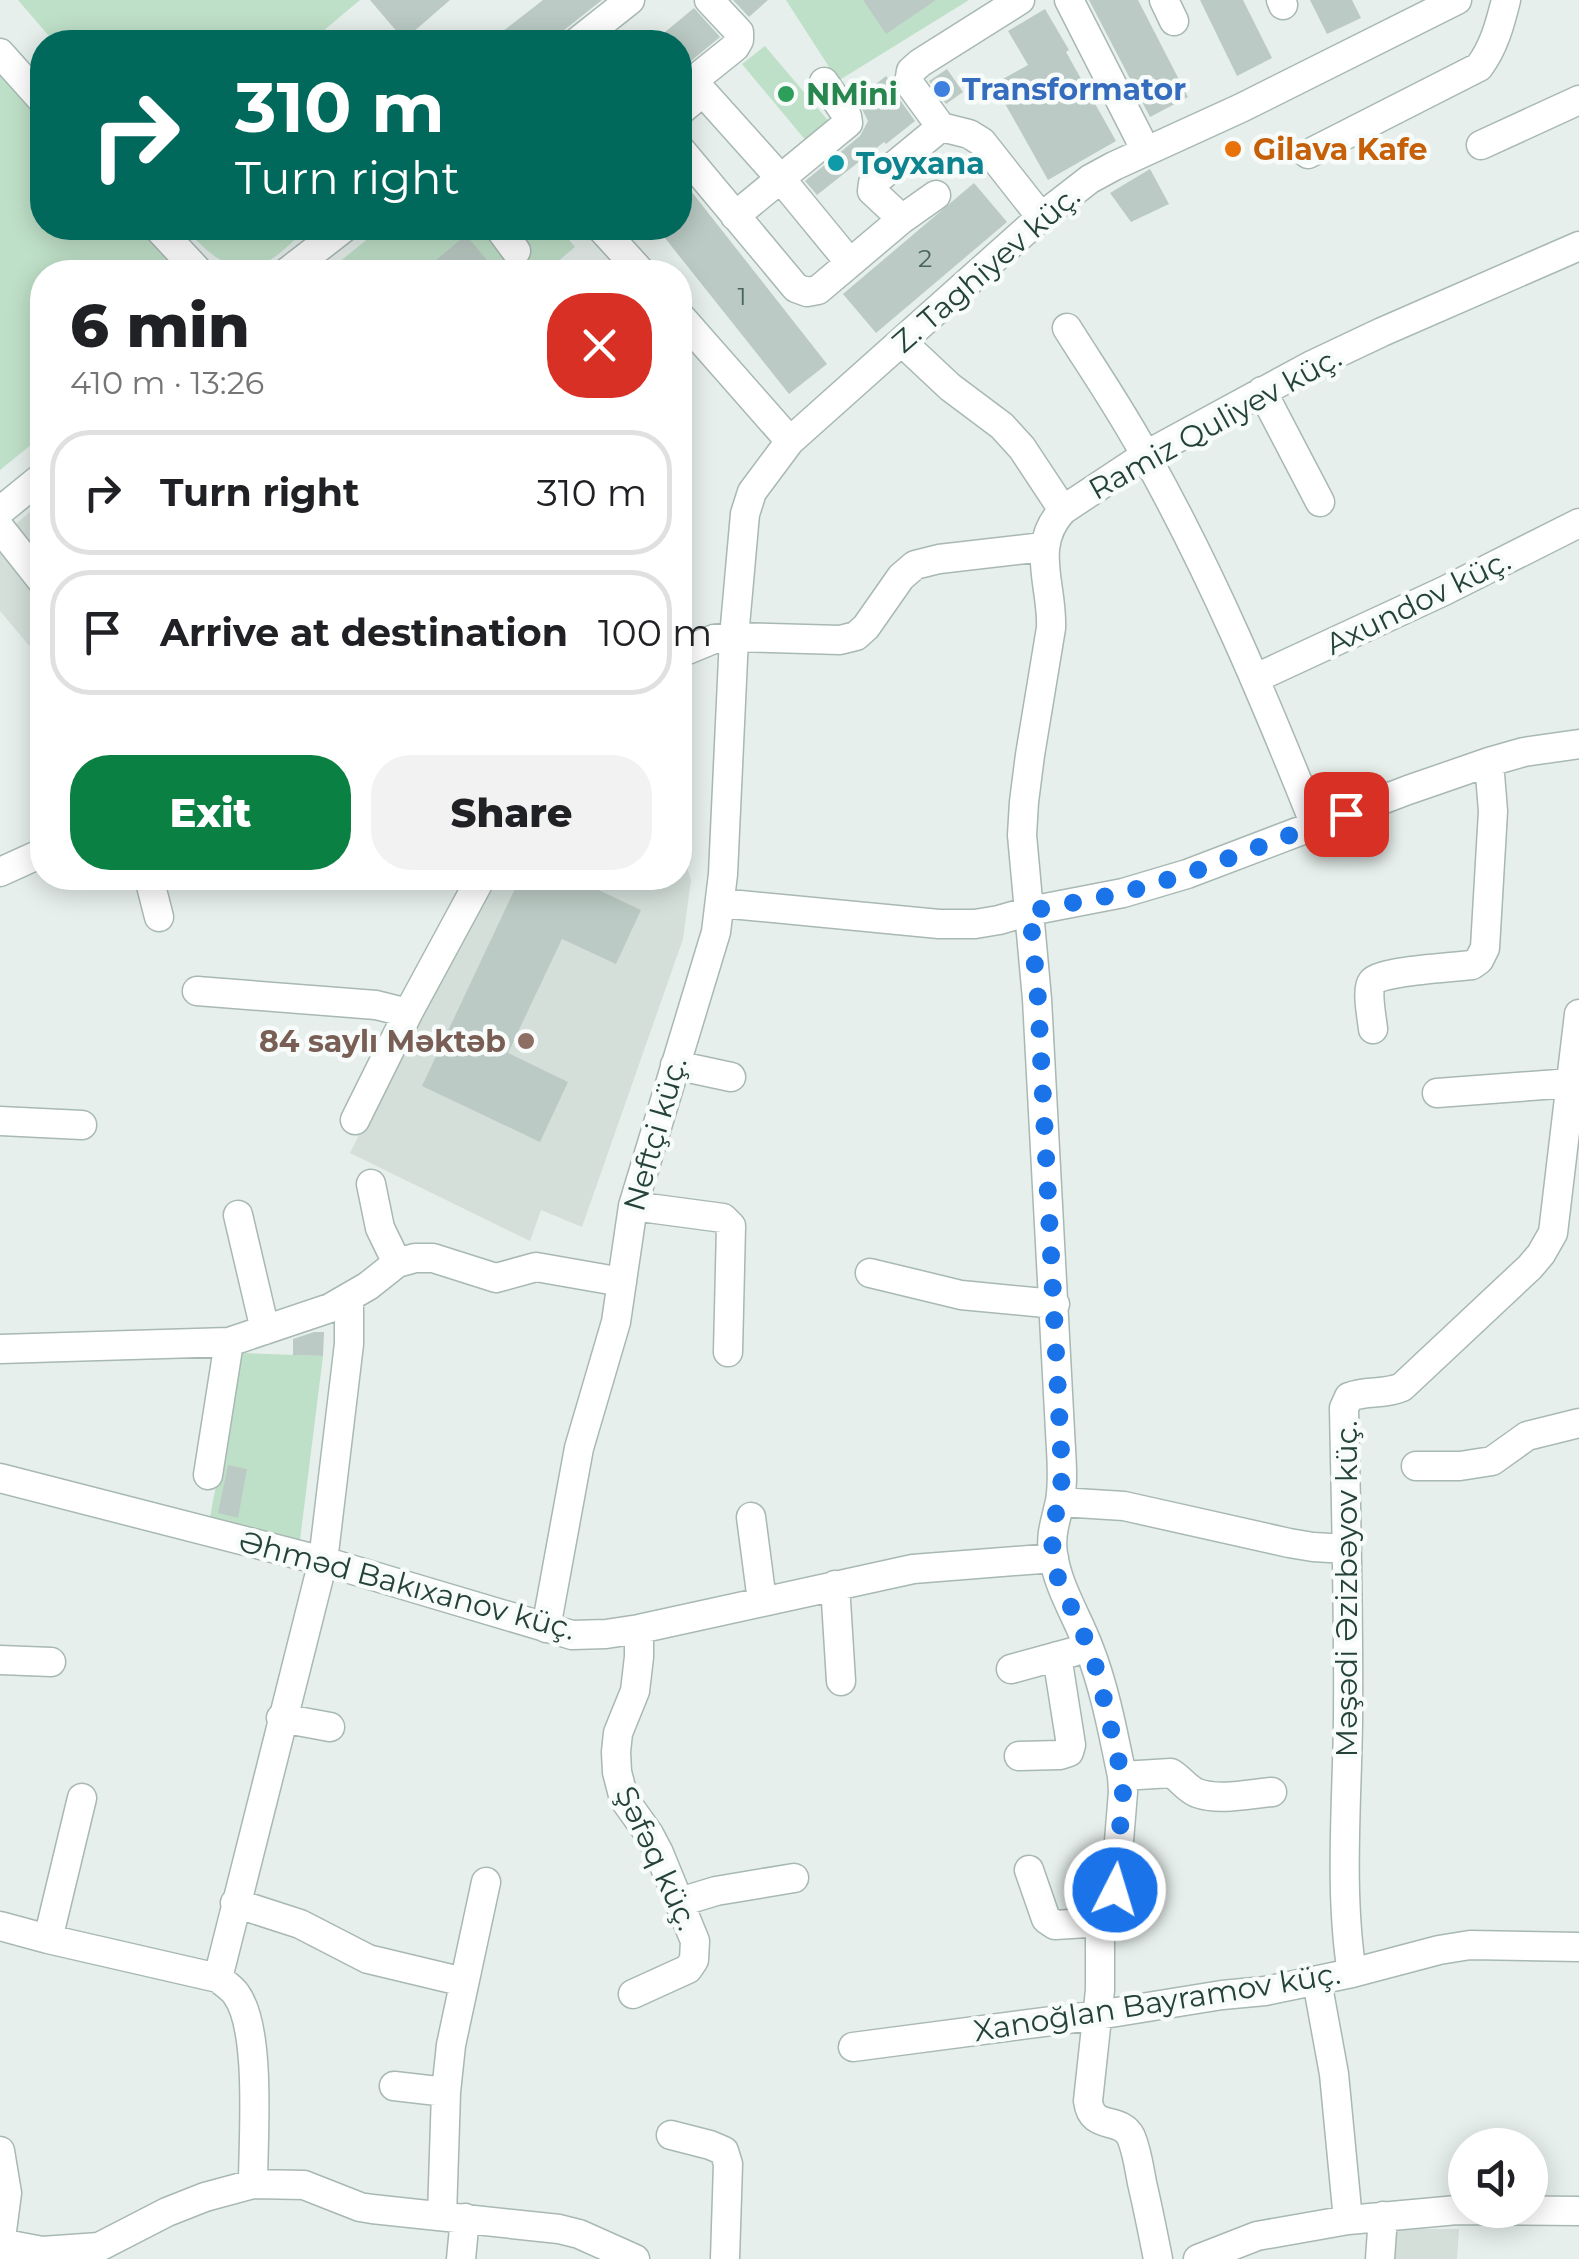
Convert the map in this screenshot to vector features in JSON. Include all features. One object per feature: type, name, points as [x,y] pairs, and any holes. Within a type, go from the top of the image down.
[{"type":"street","points":[[592,30],[630,0]]},
{"type":"street","points":[[694,80],[740,40],[739,32],[709,0]]},
{"type":"street","points":[[1020,0],[920,63],[911,71],[909,84],[941,127],[982,142],[1042,216]]},
{"type":"street","points":[[1069,0],[1146,151]]},
{"type":"street","name":"Z. Taghiyev küç.","points":[[790,441],[1042,216],[1090,179],[1242,108],[1415,9],[1457,0]]},
{"type":"street","points":[[1308,154],[1479,67],[1498,32],[1506,0]]},
{"type":"street","points":[[0,53],[30,87]]},
{"type":"street","points":[[735,216],[848,123],[848,116],[824,82]]},
{"type":"street","points":[[692,102],[704,92],[850,263]]},
{"type":"street","points":[[1480,145],[1579,100]]},
{"type":"street","points":[[902,219],[872,191],[872,183],[941,127]]},
{"type":"street","points":[[692,164],[796,288],[807,292],[818,290],[936,195]]},
{"type":"street","points":[[169,240],[188,260]]},
{"type":"street","points":[[303,260],[328,240]]},
{"type":"street","points":[[507,240],[516,251]]},
{"type":"street","points":[[612,240],[630,260]]},
{"type":"street","name":"Ramiz Quliyev küç.","points":[[1044,548],[1052,522],[1063,510],[1146,456],[1262,391],[1382,332],[1579,246]]},
{"type":"street","points":[[1067,328],[1146,456],[1256,678],[1315,826]]},
{"type":"street","points":[[692,330],[790,441]]},
{"type":"street","points":[[902,342],[950,387],[1002,426],[1022,448],[1063,510]]},
{"type":"street","points":[[1262,391],[1320,502]]},
{"type":"street","name":"Neftçi küç.","points":[[546,1628],[579,1448],[616,1322],[633,1206],[716,932],[745,514],[752,492],[790,441]]},
{"type":"street","points":[[0,511],[30,487]]},
{"type":"street","name":"Axundov küç.","points":[[1256,678],[1579,524]]},
{"type":"street","points":[[0,528],[30,566]]},
{"type":"street","points":[[692,648],[734,636],[840,640],[856,636],[901,577],[915,565],[939,558],[1044,548],[1050,628],[1022,835],[1038,999],[1055,1304],[1062,1472],[1052,1542],[1058,1578],[1089,1647],[1103,1692],[1123,1792],[1115,1890],[1102,1922],[1098,1950],[1098,2015],[1088,2101],[1089,2111],[1096,2118],[1122,2126],[1129,2133],[1158,2259]]},
{"type":"street","points":[[720,903],[939,924],[998,920],[1123,893],[1187,874],[1489,762],[1579,744]]},
{"type":"street","points":[[1373,1029],[1370,984],[1376,978],[1472,965],[1485,948],[1492,811],[1489,762]]},
{"type":"street","points":[[0,872],[30,858]]},
{"type":"street","points":[[152,890],[159,918]]},
{"type":"street","points":[[355,1120],[475,890]]},
{"type":"street","points":[[197,991],[376,1005],[408,1013]]},
{"type":"street","name":"Məşədi Əzizbəyov küç.","points":[[1352,1972],[1346,1893],[1344,1408],[1349,1397],[1390,1392],[1402,1386],[1566,1234],[1571,1083],[1579,1014]]},
{"type":"street","points":[[675,1065],[731,1077]]},
{"type":"street","points":[[1437,1093],[1571,1083]]},
{"type":"street","points":[[0,1121],[82,1125]]},
{"type":"street","points":[[371,1184],[380,1228],[397,1263]]},
{"type":"street","points":[[633,1206],[723,1218],[731,1226],[728,1352]]},
{"type":"street","points":[[238,1215],[265,1330]]},
{"type":"street","points":[[0,1350],[229,1342],[330,1308],[397,1263],[415,1258],[433,1258],[496,1278],[545,1268],[622,1282]]},
{"type":"street","points":[[870,1273],[961,1294],[1055,1304]]},
{"type":"street","points":[[218,1978],[322,1560],[349,1344],[349,1298]]},
{"type":"street","points":[[208,1474],[229,1342]]},
{"type":"street","points":[[1416,1466],[1492,1461],[1527,1436],[1579,1422]]},
{"type":"street","name":"Əhməd Bakıxanov küç.","points":[[0,1478],[322,1560],[572,1635],[639,1629],[913,1569],[1054,1558]]},
{"type":"street","points":[[1060,1502],[1124,1506],[1314,1547],[1347,1549]]},
{"type":"street","points":[[751,1517],[762,1601]]},
{"type":"street","points":[[835,1585],[841,1681]]},
{"type":"street","name":"Şəfəq küç.","points":[[633,1994],[688,1970],[694,1960],[696,1941],[654,1843],[624,1799],[617,1772],[618,1733],[635,1691],[639,1629]]},
{"type":"street","points":[[1011,1669],[1089,1647]]},
{"type":"street","points":[[1019,1756],[1069,1752],[1057,1656]]},
{"type":"street","points":[[0,1660],[51,1662]]},
{"type":"street","points":[[282,1718],[330,1727]]},
{"type":"street","points":[[1122,1776],[1171,1773],[1188,1788],[1216,1796],[1272,1792]]},
{"type":"street","points":[[48,1940],[82,1798]]},
{"type":"street","points":[[1029,1870],[1046,1919],[1055,1925],[1102,1922]]},
{"type":"street","points":[[680,1902],[716,1891],[794,1878]]},
{"type":"street","points":[[462,2259],[453,2217],[446,2092],[451,2045],[486,1882]]},
{"type":"street","points":[[235,1903],[300,1924],[368,1959],[464,1982]]},
{"type":"street","points":[[0,1926],[218,1978],[235,1992],[245,2011],[254,2058],[254,2184]]},
{"type":"street","name":"Xanoğlan Bayramov küç.","points":[[853,2047],[1317,1981],[1470,1945],[1578,1956]]},
{"type":"street","points":[[1317,1981],[1334,2074],[1348,2220]]},
{"type":"street","points":[[394,2086],[446,2092]]},
{"type":"street","points":[[671,2136],[724,2151],[728,2164],[725,2259]]},
{"type":"street","points":[[0,2151],[7,2193],[0,2244],[42,2251],[104,2253],[167,2212],[205,2197],[254,2184],[304,2185],[360,2207],[559,2229],[635,2259]]},
{"type":"street","points":[[1198,2259],[1257,2236],[1348,2220],[1457,2210],[1579,2211]]},
{"type":"street","points":[[1380,2259],[1382,2216]]},
{"type":"shaded area","points":[[30,512],[30,647],[0,611],[0,537]]},
{"type":"shaded area","name":"84 saylı Məktəb","points":[[482,890],[690,890],[683,939],[582,1227],[541,1210],[530,1241],[350,1153]]},
{"type":"shaded area","points":[[1390,2229],[1459,2229],[1457,2259],[1388,2259]]},
{"type":"green space","points":[[18,0],[360,0],[324,30],[44,30]]},
{"type":"green space","points":[[786,0],[969,0],[838,81]]},
{"type":"green space","name":"NMini","points":[[765,46],[831,124],[807,142],[742,64]]},
{"type":"green space","points":[[0,74],[30,108],[30,240],[149,240],[167,260],[30,260],[30,446],[0,470]]},
{"type":"green space","points":[[197,240],[295,240],[270,260],[220,260]]},
{"type":"green space","points":[[366,240],[569,240],[575,247],[559,260],[342,260]]},
{"type":"green space","points":[[241,1353],[323,1356],[300,1540],[210,1517]]},
{"type":"building","points":[[370,0],[450,0],[416,30],[396,30]]},
{"type":"building","points":[[543,0],[602,0],[564,30],[504,30]]},
{"type":"building","points":[[733,0],[768,0],[749,17]]},
{"type":"building","points":[[863,0],[936,0],[886,34]]},
{"type":"building","points":[[1089,0],[1138,0],[1188,97],[1150,117]]},
{"type":"building","points":[[1200,0],[1243,0],[1272,58],[1237,76]]},
{"type":"building","points":[[1310,0],[1352,0],[1361,18],[1327,34]]},
{"type":"building","points":[[694,8],[720,37],[692,60],[692,30],[667,30]]},
{"type":"building","points":[[1045,9],[1116,141],[1048,180],[994,84],[1028,65],[1008,31]]},
{"type":"building","name":"Transformator","points":[[947,69],[963,92],[946,104],[929,81]]},
{"type":"building","points":[[886,76],[915,121],[817,195],[805,181],[860,136],[868,121],[857,99]]},
{"type":"building","points":[[1150,169],[1169,204],[1131,222],[1110,193]]},
{"type":"building","points":[[974,183],[1007,222],[876,333],[843,294]]},
{"type":"building","points":[[692,192],[827,364],[789,394],[692,272],[692,260],[682,260],[667,240],[692,240]]},
{"type":"building","points":[[460,240],[470,240],[487,260],[436,260]]},
{"type":"building","points":[[514,890],[598,890],[641,910],[616,964],[562,939],[508,1053],[568,1082],[540,1142],[422,1086]]},
{"type":"building","points":[[324,1332],[323,1356],[293,1355],[293,1339]]},
{"type":"building","points":[[228,1465],[247,1469],[238,1518],[218,1513]]},
{"type":"place","name":"Transformator","points":[[942,89]]},
{"type":"place","name":"NMini","points":[[786,94]]},
{"type":"place","name":"Gilava Kafe","points":[[1233,149]]},
{"type":"place","name":"Toyxana","points":[[836,163]]},
{"type":"place","name":"84 saylı Məktəb","points":[[526,1041]]},
{"type":"route","points":[[1115,1890],[1122,1776],[1098,1674],[1058,1578],[1052,1542],[1062,1472],[1030,911],[1123,893],[1187,874],[1346,814]]}]
